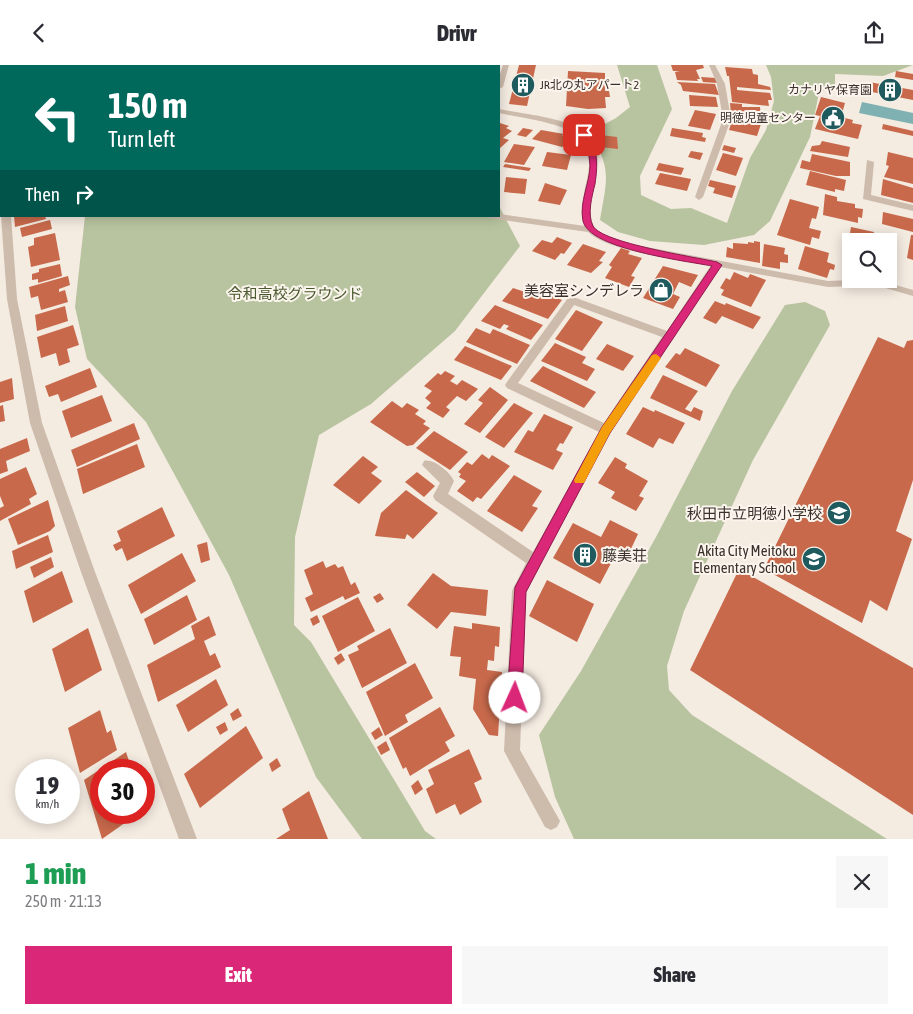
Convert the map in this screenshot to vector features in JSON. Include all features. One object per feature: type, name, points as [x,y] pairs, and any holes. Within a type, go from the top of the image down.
[{"type":"street","points":[[500,84],[506,65]]},
{"type":"street","points":[[699,197],[726,119],[721,84],[712,65]]},
{"type":"street","points":[[500,111],[584,135],[591,144],[594,168],[587,203],[587,221],[590,230]]},
{"type":"street","points":[[870,162],[866,197],[913,208]]},
{"type":"street","points":[[6,217],[12,299],[36,423],[88,572],[188,839]]},
{"type":"street","points":[[499,217],[590,230],[605,239],[636,248],[717,265],[828,284],[875,282],[913,293]]},
{"type":"street","points":[[551,821],[512,751],[519,591],[606,430],[717,265]]},
{"type":"street","points":[[606,430],[511,385],[572,300],[670,337]]},
{"type":"street","points":[[428,465],[448,481],[440,496],[535,561]]},
{"type":"green space","points":[[617,65],[657,65],[672,109],[640,176],[641,195],[671,209],[691,208],[727,223],[750,158],[766,130],[774,101],[771,77],[766,65],[913,65],[883,76],[835,74],[835,85],[819,93],[810,137],[770,221],[754,235],[704,245],[650,241],[618,232],[600,220],[606,184],[605,166],[590,132],[616,118],[630,107]]},
{"type":"green space","name":"令和高校グラウンド","points":[[500,208],[520,246],[455,331],[371,404],[319,435],[295,537],[294,625],[311,642],[425,831],[436,839],[362,839],[316,777],[229,575],[146,422],[87,359],[75,307],[85,217],[500,217]]},
{"type":"green space","points":[[805,302],[825,311],[830,325],[753,460],[684,611],[667,666],[669,690],[692,715],[887,839],[574,839],[555,797],[539,735],[581,671],[656,537],[732,391],[785,305]]},
{"type":"water","points":[[862,102],[913,113],[913,124],[859,113]]},
{"type":"building","name":"JR北の丸アパート2","points":[[519,65],[536,65],[527,106],[509,104]]},
{"type":"building","points":[[671,65],[703,65],[704,68],[696,70],[700,79],[697,79],[698,81],[677,80],[675,72],[680,71],[673,71]]},
{"type":"building","points":[[725,67],[752,69],[753,74],[758,75],[758,84],[770,87],[771,90],[737,87],[737,90],[770,93],[772,100],[768,100],[769,106],[732,102],[729,76],[727,76]]},
{"type":"building","points":[[568,71],[605,73],[605,91],[609,91],[610,97],[605,97],[606,108],[588,109],[566,106]]},
{"type":"building","points":[[896,71],[913,74],[913,80],[895,77]]},
{"type":"building","points":[[701,77],[716,78],[717,83],[703,82]]},
{"type":"building","points":[[677,82],[715,84],[719,95],[683,91],[681,85]]},
{"type":"building","name":"カナリヤ保育園","points":[[869,82],[913,90],[913,100],[867,91]]},
{"type":"building","points":[[689,95],[716,97],[718,107],[690,106]]},
{"type":"building","name":"明徳児童センター","points":[[821,97],[845,103],[841,117],[853,120],[852,123],[862,125],[858,139],[815,129],[820,116],[815,115]]},
{"type":"building","points":[[730,103],[742,104],[742,107],[760,107],[761,117],[731,114]]},
{"type":"building","points":[[695,110],[716,114],[710,130],[688,126]]},
{"type":"building","points":[[733,118],[761,124],[757,136],[729,130]]},
{"type":"building","points":[[500,123],[509,126],[506,128],[512,131],[503,138],[509,140],[500,148]]},
{"type":"building","points":[[883,124],[913,131],[913,136],[882,129]]},
{"type":"building","points":[[523,128],[533,130],[526,137],[517,135]]},
{"type":"building","points":[[672,128],[703,133],[702,137],[706,138],[705,142],[670,136]]},
{"type":"building","points":[[541,130],[564,134],[562,136],[571,138],[562,147],[532,139]]},
{"type":"building","points":[[600,135],[617,137],[618,149],[600,147]]},
{"type":"building","points":[[822,141],[850,147],[848,157],[810,151],[812,146],[820,145]]},
{"type":"building","points":[[514,144],[535,147],[524,165],[504,162]]},
{"type":"building","points":[[724,145],[736,148],[734,153],[722,150]]},
{"type":"building","points":[[691,151],[703,153],[700,160],[688,157]]},
{"type":"building","points":[[547,152],[571,155],[567,170],[542,166]]},
{"type":"building","points":[[888,152],[913,158],[913,184],[884,177],[889,166],[886,165]]},
{"type":"building","points":[[723,153],[743,158],[736,176],[716,170]]},
{"type":"building","points":[[812,154],[850,162],[850,176],[836,176],[800,168],[802,160],[810,162]]},
{"type":"building","points":[[659,163],[684,168],[681,175],[656,170]]},
{"type":"building","points":[[505,164],[531,168],[529,171],[503,167]]},
{"type":"building","points":[[810,171],[846,180],[844,191],[835,189],[835,192],[806,185]]},
{"type":"building","points":[[660,173],[691,179],[687,191],[655,184]]},
{"type":"building","points":[[506,177],[527,179],[525,194],[504,192]]},
{"type":"building","points":[[883,179],[913,188],[913,203],[881,195]]},
{"type":"building","points":[[710,180],[736,186],[732,198],[713,193],[715,188],[708,186]]},
{"type":"building","points":[[545,183],[567,190],[560,205],[538,201]]},
{"type":"building","points":[[825,194],[837,197],[837,201],[855,204],[855,208],[863,209],[862,218],[858,217],[858,223],[823,215]]},
{"type":"building","points":[[790,199],[819,207],[816,219],[812,218],[809,228],[821,231],[819,239],[812,237],[810,245],[777,235]]},
{"type":"building","points":[[883,212],[913,219],[913,232],[882,224]]},
{"type":"building","points":[[14,217],[45,217],[46,219],[15,227]]},
{"type":"building","points":[[50,220],[52,229],[22,237],[20,228]]},
{"type":"building","points":[[851,227],[874,232],[874,233],[850,233]]},
{"type":"building","points":[[55,233],[60,260],[31,267],[28,247],[34,245],[34,238]]},
{"type":"building","points":[[911,235],[913,235],[913,260],[907,258]]},
{"type":"building","points":[[557,237],[572,243],[564,254],[561,253],[555,260],[532,251],[542,240],[552,243]]},
{"type":"building","points":[[754,241],[760,242],[760,263],[726,257],[727,247],[733,249],[733,243],[748,244],[748,242],[754,243]]},
{"type":"building","points":[[583,244],[606,252],[599,261],[603,262],[591,273],[567,265]]},
{"type":"building","points":[[764,244],[785,248],[784,254],[788,255],[788,263],[780,262],[780,269],[762,266]]},
{"type":"building","points":[[805,246],[829,253],[827,262],[835,265],[834,270],[830,269],[827,278],[798,269]]},
{"type":"building","points":[[621,248],[630,251],[628,254],[642,258],[631,276],[635,277],[629,287],[605,278],[612,267],[609,265]]},
{"type":"building","points":[[60,264],[62,276],[38,283],[38,279],[32,280],[32,274],[39,272],[39,269]]},
{"type":"building","name":"美容室シンデレラ","points":[[663,266],[698,275],[691,287],[679,282],[673,294],[680,297],[673,309],[643,298]]},
{"type":"building","points":[[734,272],[748,278],[750,274],[766,280],[751,307],[721,295],[724,290],[720,288],[726,278],[730,280]]},
{"type":"building","points":[[68,276],[70,285],[59,289],[59,292],[65,290],[68,302],[41,310],[38,296],[31,298],[29,287]]},
{"type":"building","points":[[513,288],[525,292],[528,289],[539,294],[541,292],[562,300],[548,319],[502,301]]},
{"type":"building","points":[[715,301],[725,305],[726,303],[761,317],[753,329],[722,316],[716,324],[703,318]]},
{"type":"building","points":[[495,305],[543,325],[531,340],[506,329],[509,326],[504,324],[500,329],[481,321]]},
{"type":"building","points":[[65,306],[68,321],[37,331],[35,315]]},
{"type":"building","points":[[576,310],[603,322],[582,351],[555,339]]},
{"type":"building","points":[[73,325],[79,345],[67,349],[70,362],[59,366],[56,353],[41,358],[37,337]]},
{"type":"building","points":[[476,328],[490,334],[493,329],[530,345],[517,364],[466,342]]},
{"type":"building","points":[[878,337],[904,348],[907,341],[913,340],[913,480],[896,531],[912,539],[887,611],[870,600],[862,623],[764,569]]},
{"type":"building","points":[[555,343],[586,357],[582,363],[595,369],[587,381],[541,361]]},
{"type":"building","points":[[607,344],[634,356],[623,371],[596,359]]},
{"type":"building","points":[[465,346],[512,366],[501,380],[454,360]]},
{"type":"building","points":[[685,348],[720,365],[706,387],[665,367],[676,353],[680,355]]},
{"type":"building","points":[[543,366],[596,392],[584,408],[530,381]]},
{"type":"building","points":[[90,368],[97,387],[61,402],[58,394],[49,397],[45,386]]},
{"type":"building","points":[[445,371],[455,376],[450,381],[457,385],[462,380],[478,389],[466,401],[457,396],[446,407],[450,410],[443,418],[426,408],[431,403],[425,398],[432,391],[424,386],[438,373],[441,375]]},
{"type":"building","points":[[663,375],[698,391],[685,409],[691,412],[694,407],[703,411],[700,421],[650,398]]},
{"type":"building","points":[[12,378],[14,399],[0,403],[0,382]]},
{"type":"building","points":[[490,387],[508,400],[480,433],[464,424],[483,403],[478,400]]},
{"type":"building","points":[[102,395],[112,421],[71,438],[62,411]]},
{"type":"building","points":[[392,401],[402,408],[407,403],[419,410],[415,414],[426,421],[423,424],[430,428],[413,445],[407,446],[370,422]]},
{"type":"building","points":[[514,403],[533,413],[504,448],[485,437]]},
{"type":"building","points":[[3,405],[5,421],[0,422],[0,406]]},
{"type":"building","points":[[643,407],[685,423],[673,444],[659,438],[653,448],[626,434]]},
{"type":"building","points":[[544,414],[573,427],[563,444],[560,443],[556,450],[563,453],[553,470],[514,452],[528,430],[533,432]]},
{"type":"building","points":[[134,423],[140,439],[77,467],[71,450]]},
{"type":"building","points":[[434,431],[468,452],[450,470],[416,448]]},
{"type":"building","points":[[27,438],[30,451],[6,461],[8,471],[0,474],[0,449]]},
{"type":"building","points":[[137,444],[145,467],[83,494],[77,469]]},
{"type":"building","points":[[482,454],[489,459],[492,455],[510,466],[481,499],[477,497],[473,502],[457,491],[466,481],[459,477],[461,474],[458,472],[467,462],[472,465]]},
{"type":"building","points":[[363,456],[378,467],[371,473],[382,481],[359,504],[333,485]]},
{"type":"building","points":[[615,457],[627,464],[625,468],[648,481],[639,496],[644,498],[636,511],[611,498],[615,492],[598,483]]},
{"type":"building","points":[[26,467],[37,494],[29,499],[31,504],[0,521],[0,508],[4,506],[0,496],[0,479]]},
{"type":"building","points":[[417,472],[435,486],[424,497],[405,482]]},
{"type":"building","points":[[514,475],[542,491],[532,506],[538,508],[522,532],[487,511]]},
{"type":"building","points":[[406,490],[438,513],[413,539],[407,534],[405,539],[375,536],[381,513]]},
{"type":"building","points":[[48,500],[55,526],[50,531],[18,545],[8,519]]},
{"type":"building","points":[[162,507],[175,536],[127,561],[122,548],[116,551],[113,545],[121,541],[117,531]]},
{"type":"building","name":"藤美荘","points":[[610,520],[638,534],[630,551],[620,546],[600,584],[553,558],[573,523],[601,537]]},
{"type":"building","points":[[48,535],[53,552],[16,569],[12,551]]},
{"type":"building","points":[[207,542],[210,560],[201,563],[197,545]]},
{"type":"building","points":[[182,553],[196,581],[141,614],[128,585]]},
{"type":"building","points":[[51,557],[54,567],[34,578],[30,567]]},
{"type":"building","points":[[323,561],[326,568],[335,564],[338,568],[343,566],[351,585],[355,582],[360,593],[345,600],[343,596],[311,612],[305,598],[313,594],[304,570]]},
{"type":"building","points":[[739,569],[913,668],[913,815],[690,670]]},
{"type":"building","points":[[62,571],[73,602],[33,623],[24,591]]},
{"type":"building","points":[[433,573],[451,586],[488,590],[486,616],[451,612],[437,629],[407,605]]},
{"type":"building","points":[[547,580],[594,604],[577,642],[529,616]]},
{"type":"building","points":[[380,593],[384,599],[377,603],[373,597]]},
{"type":"building","points":[[187,595],[197,620],[154,645],[144,619]]},
{"type":"building","points":[[358,597],[375,631],[338,652],[322,616]]},
{"type":"building","points":[[317,615],[320,622],[313,626],[310,619]]},
{"type":"building","points":[[209,616],[216,635],[204,641],[210,656],[215,653],[221,667],[158,702],[147,665],[195,639],[191,626]]},
{"type":"building","points":[[472,623],[500,627],[499,647],[495,646],[494,661],[488,660],[487,670],[502,672],[498,736],[489,735],[473,709],[476,679],[459,676],[461,657],[450,656],[454,626],[472,629]]},
{"type":"building","points":[[88,628],[102,670],[65,692],[52,649]]},
{"type":"building","points":[[390,628],[407,663],[362,688],[348,655],[359,650],[357,646]]},
{"type":"building","points":[[341,653],[345,660],[338,665],[334,658]]},
{"type":"building","points":[[415,663],[433,698],[405,715],[408,722],[385,736],[366,692]]},
{"type":"building","points":[[216,679],[228,705],[188,732],[176,705]]},
{"type":"building","points":[[440,707],[455,736],[445,742],[450,751],[410,776],[406,767],[403,769],[389,738]]},
{"type":"building","points":[[238,708],[242,716],[233,721],[230,714]]},
{"type":"building","points":[[100,710],[107,733],[111,730],[117,750],[103,759],[90,759],[90,767],[80,773],[80,759],[76,759],[68,728]]},
{"type":"building","points":[[225,722],[228,730],[220,735],[216,727]]},
{"type":"building","points":[[246,726],[263,758],[200,808],[184,774]]},
{"type":"building","points":[[379,727],[383,735],[375,740],[371,733]]},
{"type":"building","points":[[386,741],[390,750],[381,755],[377,747]]},
{"type":"building","points":[[469,749],[482,779],[474,783],[482,802],[460,815],[455,804],[436,814],[426,789],[434,784],[428,770]]},
{"type":"building","points":[[126,752],[128,759],[116,759]]},
{"type":"building","points":[[277,758],[281,766],[272,772],[269,764]]},
{"type":"building","points":[[90,776],[90,800],[84,780]]},
{"type":"building","points":[[418,780],[423,789],[415,795],[411,786]]},
{"type":"building","points":[[309,791],[328,839],[276,839],[290,830],[282,809]]},
{"type":"building","points":[[97,824],[123,824],[102,839]]},
{"type":"slow traffic","points":[[579,480],[606,430],[656,358]]},
{"type":"place","name":"JR北の丸アパート2","points":[[523,85]]},
{"type":"place","name":"カナリヤ保育園","points":[[890,90]]},
{"type":"place","name":"明徳児童センター","points":[[833,118]]},
{"type":"place","name":"美容室シンデレラ","points":[[661,290]]},
{"type":"place","name":"秋田市立明徳小学校","points":[[839,513]]},
{"type":"place","name":"藤美荘","points":[[585,555]]},
{"type":"place","name":"Akita City Meitoku Elementary School","points":[[814,559]]},
{"type":"route","points":[[515,698],[519,591],[606,430],[717,265],[636,248],[605,239],[590,230],[587,221],[587,203],[594,168],[591,144],[584,135]]}]
